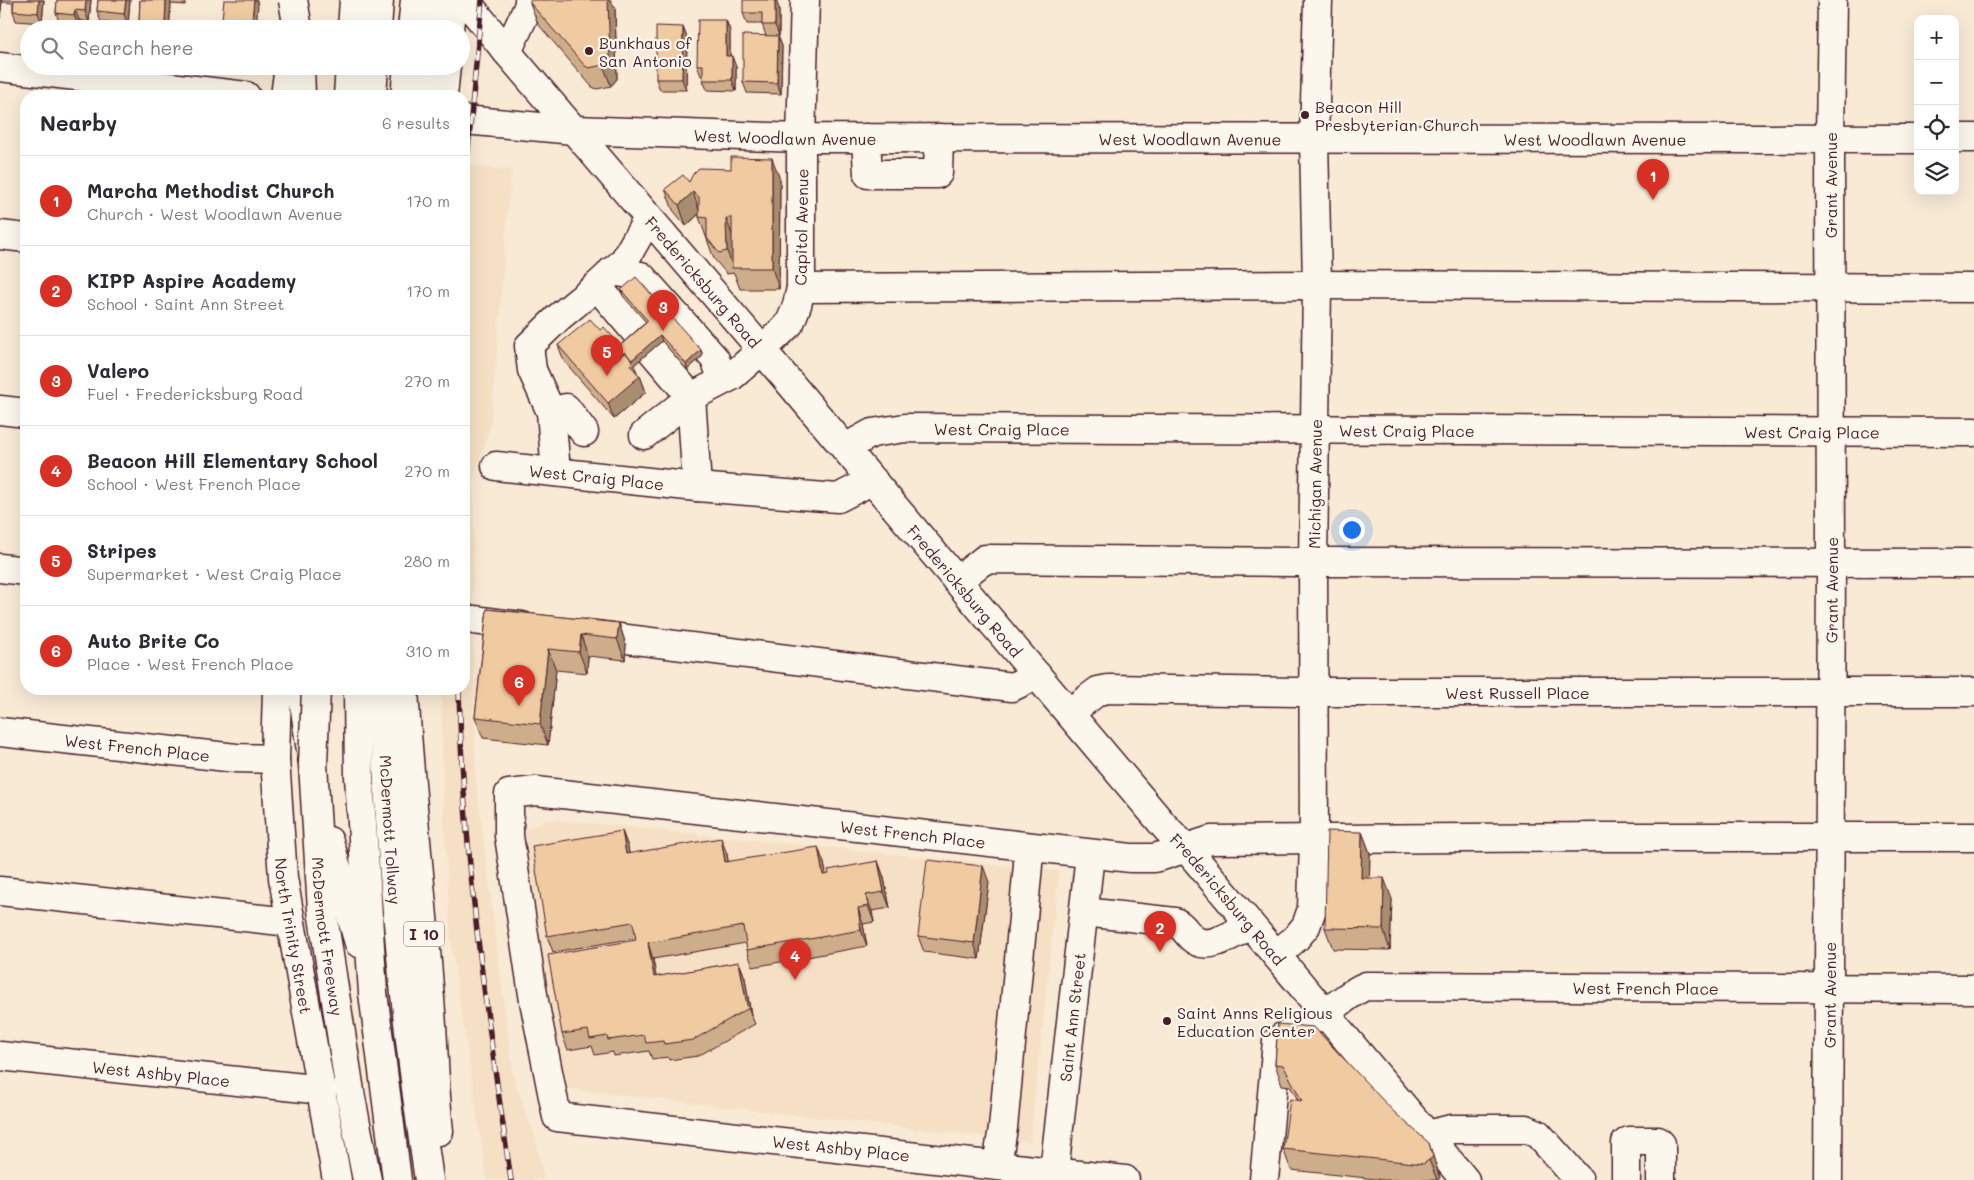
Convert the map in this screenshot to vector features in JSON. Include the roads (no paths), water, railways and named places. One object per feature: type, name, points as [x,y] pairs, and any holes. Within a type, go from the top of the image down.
[{"type":"main road","points":[[293,0],[295,20]]},
{"type":"main road","points":[[297,20],[298,0]]},
{"type":"main road","points":[[353,20],[354,0]]},
{"type":"main road","points":[[378,20],[380,0]]},
{"type":"main road","points":[[413,20],[414,0]]},
{"type":"main road","points":[[435,20],[436,0]]},
{"type":"main road","points":[[450,20],[452,0]]},
{"type":"main road","name":"Fredericksburg Road","points":[[465,0],[507,52],[1166,828],[1186,848],[1250,926],[1326,1013],[1465,1180]]},
{"type":"main road","points":[[507,52],[529,4],[529,0]]},
{"type":"main road","name":"Capitol Avenue","points":[[644,435],[663,332],[723,380],[732,376],[790,323],[801,288],[805,0]]},
{"type":"main road","name":"Michigan Avenue","points":[[1276,955],[1296,938],[1306,926],[1312,909],[1314,840],[1313,562],[1317,285],[1314,138],[1318,0]]},
{"type":"main road","name":"Grant Avenue","points":[[1828,1180],[1831,564],[1830,139],[1832,0]]},
{"type":"main road","points":[[0,67],[20,69]]},
{"type":"main road","points":[[68,75],[195,90]]},
{"type":"main road","points":[[286,90],[287,75]]},
{"type":"main road","points":[[300,75],[301,90]]},
{"type":"main road","points":[[348,90],[349,75]]},
{"type":"main road","points":[[372,90],[373,75]]},
{"type":"main road","points":[[406,90],[407,75]]},
{"type":"main road","points":[[429,90],[430,75]]},
{"type":"main road","points":[[444,90],[445,75]]},
{"type":"main road","name":"West Woodlawn Avenue","points":[[470,121],[574,130],[802,138],[1914,139]]},
{"type":"main road","points":[[866,138],[868,174],[938,174],[939,138]]},
{"type":"main road","points":[[897,138],[897,174]]},
{"type":"main road","points":[[1959,138],[1974,138]]},
{"type":"main road","points":[[556,472],[551,412],[532,370],[529,346],[559,317],[624,261],[649,218]]},
{"type":"main road","points":[[0,235],[20,237]]},
{"type":"main road","points":[[604,279],[641,276],[663,332],[697,487]]},
{"type":"main road","points":[[604,279],[663,332],[715,360],[723,380]]},
{"type":"main road","points":[[801,288],[1317,285],[1974,288]]},
{"type":"main road","points":[[551,412],[566,408],[584,432]]},
{"type":"main road","points":[[0,410],[20,412]]},
{"type":"main road","name":"West Craig Place","points":[[845,448],[872,433],[904,428],[1974,432]]},
{"type":"main road","name":"West Craig Place","points":[[496,466],[697,487],[838,498],[872,480]]},
{"type":"main road","points":[[958,581],[985,559],[1313,562],[1974,563]]},
{"type":"main road","points":[[0,568],[20,570]]},
{"type":"main road","points":[[474,620],[1012,687],[1037,675]]},
{"type":"main road","name":"West Russell Place","points":[[1069,712],[1098,691],[1108,690],[1313,692],[1974,692]]},
{"type":"main road","name":"North Trinity Street","points":[[277,695],[275,759],[283,878],[323,1090],[337,1180]]},
{"type":"main road","points":[[304,695],[313,764]]},
{"type":"main road","points":[[304,695],[330,845],[374,992]]},
{"type":"main road","name":"McDermott Freeway","points":[[316,695],[313,764],[322,910],[351,1098],[368,1180]]},
{"type":"main road","name":"McDermott Tollway","points":[[358,695],[358,777],[374,992],[397,1180]]},
{"type":"main road","name":"McDermott Tollway","points":[[384,695],[396,908],[405,1009],[429,1180]]},
{"type":"main road","points":[[396,908],[398,768],[403,695]]},
{"type":"main road","name":"I 10","points":[[403,695],[408,767],[430,1000],[435,1099],[445,1180]]},
{"type":"main road","name":"West French Place","points":[[0,732],[236,758],[275,759]]},
{"type":"main road","name":"West French Place","points":[[557,1117],[531,982],[510,836],[510,794],[536,791],[1090,855],[1153,858],[1211,840],[1974,837]]},
{"type":"main road","points":[[997,1165],[1003,1128],[1028,865],[1027,848]]},
{"type":"main road","name":"Saint Ann Street","points":[[1054,1176],[1090,855]]},
{"type":"main road","points":[[0,891],[290,922]]},
{"type":"main road","points":[[1084,912],[1175,922],[1182,925],[1192,938],[1209,944],[1250,926]]},
{"type":"main road","name":"West French Place","points":[[1264,1180],[1277,1041],[1284,1035],[1326,1013],[1356,990],[1374,986],[1974,989]]},
{"type":"main road","name":"West Ashby Place","points":[[0,1056],[323,1090]]},
{"type":"main road","points":[[351,1098],[362,1180]]},
{"type":"main road","name":"West Ashby Place","points":[[557,1117],[997,1165],[1054,1176],[1125,1180]]},
{"type":"main road","points":[[1427,1135],[1451,1129],[1526,1129],[1538,1134],[1579,1180]]},
{"type":"main road","points":[[1626,1180],[1626,1143],[1629,1141],[1658,1141],[1661,1144],[1661,1180]]},
{"type":"railway","points":[[470,128],[482,0]]},
{"type":"railway","points":[[459,695],[465,812],[471,874],[485,997],[511,1180]]},
{"type":"place","name":"Bunkhaus of San Antonio","points":[[589,51]]},
{"type":"place","name":"Beacon Hill Presbyterian Church","points":[[1305,115]]},
{"type":"place","name":"Marcha Methodist Church","points":[[1653,200]]},
{"type":"place","name":"Valero","points":[[663,331]]},
{"type":"place","name":"Stripes","points":[[607,376]]},
{"type":"place","name":"Auto Brite Co","points":[[519,706]]},
{"type":"place","name":"KIPP Aspire Academy","points":[[1160,952]]},
{"type":"place","name":"Beacon Hill Elementary School","points":[[795,980]]},
{"type":"place","name":"Saint Anns Religious Education Center","points":[[1167,1021]]}]
